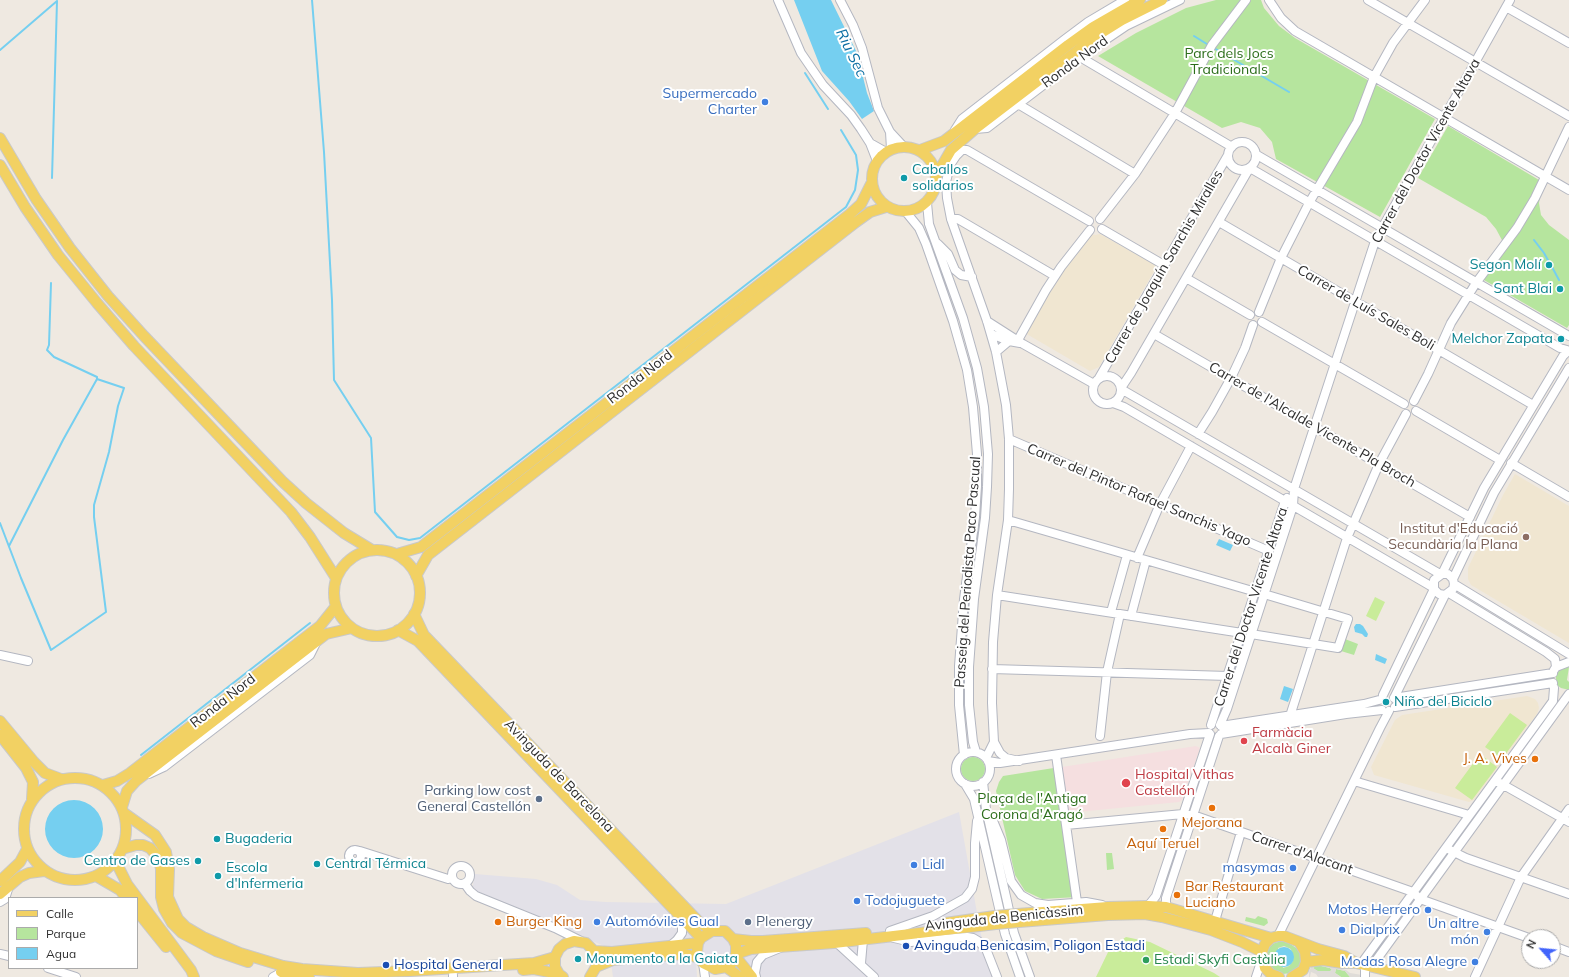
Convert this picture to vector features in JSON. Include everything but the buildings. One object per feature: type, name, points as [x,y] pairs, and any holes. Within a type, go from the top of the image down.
[{"type":"main road","name":"Ronda Nord","points":[[920,150],[944,141],[1093,27],[1140,0]]},
{"type":"main road","name":"Ronda Nord","points":[[936,176],[951,150],[975,129],[1098,35],[1122,20],[1162,0]]},
{"type":"main road","points":[[0,138],[36,199],[70,248],[108,296],[144,336],[292,490],[344,533],[372,550]]},
{"type":"main road","points":[[903,146],[920,150],[930,160],[936,176],[936,189],[927,202],[917,210],[906,212],[886,207],[876,197],[871,184],[872,172],[877,161],[888,150],[903,146]]},
{"type":"main road","points":[[0,165],[25,207],[50,243],[97,303],[134,346],[291,512],[310,537],[336,578]]},
{"type":"main road","name":"Ronda Nord","points":[[397,554],[421,547],[845,218],[861,204],[871,184]]},
{"type":"main road","name":"Ronda Nord","points":[[416,576],[428,555],[856,222],[870,212],[886,207]]},
{"type":"main road","points":[[372,550],[385,550],[397,554],[407,562],[416,576],[419,586],[419,601],[414,614],[406,624],[398,630],[385,635],[369,635],[352,628],[342,618],[336,606],[334,594],[336,578],[344,565],[355,556],[372,550]]},
{"type":"main road","name":"Ronda Nord","points":[[103,786],[124,777],[320,626],[336,606]]},
{"type":"main road","name":"Avinguda de Barcelona","points":[[414,614],[424,635],[695,918],[712,931]]},
{"type":"main road","name":"Ronda Nord","points":[[123,810],[127,791],[136,781],[316,641],[326,634],[352,628]]},
{"type":"main road","name":"Avinguda de Barcelona","points":[[398,630],[418,641],[680,914],[700,940]]},
{"type":"main road","points":[[0,721],[45,773],[61,779],[83,778],[103,786],[114,795],[123,810],[155,835],[166,852],[169,869],[168,897],[178,919],[186,927],[203,937],[240,953],[283,966],[302,969],[358,973],[534,963],[556,957]]},
{"type":"main road","points":[[0,735],[26,768],[33,782],[32,799],[23,823],[27,849],[34,861],[44,871],[69,880],[96,876],[107,869],[116,860],[122,849],[126,831],[123,810]]},
{"type":"main road","points":[[32,799],[45,787],[61,779]]},
{"type":"main road","points":[[122,849],[142,845],[150,848],[157,856],[161,868],[161,897],[164,909],[172,922],[182,933],[236,959],[279,975],[309,977]]},
{"type":"main road","points":[[0,894],[3,881],[20,862],[27,849]]},
{"type":"main road","points":[[116,860],[127,884],[137,897]]},
{"type":"main road","points":[[3,881],[44,871]]},
{"type":"main road","points":[[96,876],[120,890],[125,897]]},
{"type":"main road","points":[[138,899],[191,970],[194,977]]},
{"type":"main road","name":"Avinguda de Benicàssim","points":[[734,939],[763,941],[890,934],[1108,907],[1148,906],[1166,907],[1215,921],[1279,934],[1363,964]]},
{"type":"main road","points":[[138,912],[194,977]]},
{"type":"main road","name":"Avinguda de Benicàssim","points":[[1018,918],[1145,914],[1211,930],[1242,942],[1262,956]]},
{"type":"main road","points":[[594,951],[612,952],[668,947],[700,940],[712,931],[725,932],[734,939],[736,945],[736,955],[731,964],[712,973],[701,961],[697,951],[700,940]]},
{"type":"main road","name":"Avinguda de Benicàssim","points":[[736,955],[751,949],[837,943],[863,940],[890,934]]},
{"type":"main road","points":[[1275,975],[1265,968],[1262,956],[1265,944],[1279,934]]},
{"type":"main road","points":[[561,976],[555,967],[556,957],[559,949],[565,944],[574,941],[586,943],[594,951],[597,959],[596,967],[590,977]]},
{"type":"main road","points":[[1299,942],[1305,952],[1305,970]]},
{"type":"main road","points":[[596,967],[613,960],[685,954],[701,961]]},
{"type":"main road","points":[[736,955],[752,977]]},
{"type":"main road","points":[[1292,977],[1323,960],[1363,964],[1415,977]]},
{"type":"main road","points":[[726,967],[740,977]]},
{"type":"main road","points":[[425,977],[534,969],[561,976]]},
{"type":"street","points":[[778,0],[801,53],[823,85],[851,115],[870,143],[877,161]]},
{"type":"street","points":[[840,0],[853,25],[862,48],[878,108],[890,132],[903,146]]},
{"type":"street","name":"Ronda Nord","points":[[953,134],[962,119],[986,99],[1088,22],[1125,0]]},
{"type":"street","name":"Ronda Nord","points":[[975,129],[987,128],[1080,57],[1126,26],[1180,0]]},
{"type":"street","points":[[1100,219],[1175,113],[1211,47],[1246,0]]},
{"type":"street","points":[[1269,0],[1281,18],[1295,31],[1569,190]]},
{"type":"street","points":[[1368,0],[1569,116]]},
{"type":"street","points":[[1259,312],[1281,258],[1309,203],[1357,122],[1374,77],[1393,43],[1425,0]]},
{"type":"street","points":[[1508,4],[1569,43]]},
{"type":"street","name":"Carrer del Doctor Vicente Altava","points":[[1166,907],[1166,898],[1293,506],[1294,490],[1375,241],[1508,4]]},
{"type":"street","points":[[1080,57],[1232,147]]},
{"type":"street","points":[[1018,104],[1132,172]]},
{"type":"street","points":[[1414,401],[1451,323],[1476,283],[1517,228],[1535,198],[1544,176],[1569,127]]},
{"type":"street","points":[[870,143],[888,150],[890,132]]},
{"type":"street","points":[[1249,169],[1255,163],[1256,155],[1254,148],[1247,143],[1239,143],[1232,147],[1228,155],[1231,165],[1239,170],[1249,169],[1560,348],[1568,348]]},
{"type":"street","points":[[1019,761],[1006,758],[1000,753],[994,742],[992,669],[997,594],[1008,520],[1010,489],[1010,439],[1006,405],[996,352],[987,321],[951,219],[947,198],[950,165],[962,150],[967,150],[1089,221]]},
{"type":"street","name":"Carrer de Joaquín Sanchis Miralles","points":[[1096,381],[1228,155]]},
{"type":"street","points":[[1256,155],[1569,336]]},
{"type":"street","name":"Carrer de Joaquín Sanchis Miralles","points":[[1121,389],[1249,169]]},
{"type":"street","name":"Passeig del Periodista Paco Pascual","points":[[927,202],[929,224],[963,318],[977,368],[984,406],[988,454],[985,518],[974,600],[969,667],[969,705],[973,742],[983,756]]},
{"type":"street","name":"Passeig del Periodista Paco Pascual","points":[[906,212],[919,228],[924,238],[953,321],[967,370],[973,407],[978,454],[974,517],[964,598],[959,666],[959,705],[964,754]]},
{"type":"street","points":[[1090,230],[1088,226],[1089,221],[1094,217],[1100,219],[1103,224],[1102,229]]},
{"type":"street","points":[[951,219],[958,219],[1051,274]]},
{"type":"street","name":"Carrer de Luís Sales Boli","points":[[1219,222],[1533,405]]},
{"type":"street","points":[[1090,230],[1096,232],[1102,229]]},
{"type":"street","points":[[1102,229],[1164,266]]},
{"type":"street","points":[[1021,342],[1051,274],[1090,230]]},
{"type":"street","name":"Passeig del Periodista Paco Pascual","points":[[936,241],[948,254],[955,270],[961,274],[972,277]]},
{"type":"street","points":[[1186,278],[1250,315]]},
{"type":"street","points":[[1254,311],[1259,312],[1263,316],[1262,322],[1258,325],[1253,325],[1249,321],[1250,315],[1254,311]]},
{"type":"street","points":[[987,321],[1021,342],[1096,381]]},
{"type":"street","points":[[1262,322],[1404,404]]},
{"type":"street","points":[[1198,434],[1231,378],[1245,348],[1253,325]]},
{"type":"street","points":[[991,334],[1004,331]]},
{"type":"street","points":[[991,334],[1009,341],[1021,342]]},
{"type":"street","name":"Carrer de l'Alcalde Vicente Pla Broch","points":[[1154,334],[1470,517]]},
{"type":"street","points":[[996,352],[1009,341]]},
{"type":"street","points":[[1387,710],[1379,705],[1381,698],[1434,588],[1434,580],[1441,574],[1500,460],[1568,348]]},
{"type":"street","points":[[1279,934],[1380,728],[1387,710],[1396,702],[1394,698],[1447,594],[1453,589],[1454,581],[1494,493],[1569,368]]},
{"type":"street","points":[[1096,381],[1108,376],[1117,380],[1121,389],[1441,574],[1448,574],[1454,581],[1569,654]]},
{"type":"street","points":[[1096,381],[1093,393],[1097,400],[1105,404],[1113,403],[1124,408],[1434,588],[1439,594],[1447,594],[1546,652],[1555,659],[1553,701],[1413,892],[1363,964],[1365,977]]},
{"type":"street","points":[[1113,403],[1119,397],[1121,389]]},
{"type":"street","points":[[1404,404],[1408,401],[1414,401]]},
{"type":"street","points":[[1406,414],[1411,415],[1416,411],[1417,405],[1414,401]]},
{"type":"street","points":[[1404,404],[1403,409],[1406,414]]},
{"type":"street","points":[[1416,411],[1500,460]]},
{"type":"street","points":[[1290,716],[1347,538],[1379,464],[1406,414]]},
{"type":"street","name":"Carrer del Pintor Rafael Sanchis Yago","points":[[1010,439],[1269,551]]},
{"type":"street","points":[[1137,558],[1160,504],[1191,446]]},
{"type":"street","points":[[1511,463],[1569,497]]},
{"type":"street","name":"Carrer del Doctor Vicente Altava","points":[[1148,906],[1156,896],[1285,501],[1294,490]]},
{"type":"street","points":[[1008,520],[1256,592]]},
{"type":"street","points":[[1111,612],[1127,555]]},
{"type":"street","points":[[1131,616],[1146,560]]},
{"type":"street","points":[[997,594],[1242,633]]},
{"type":"street","points":[[1251,634],[1338,648],[1348,618],[1264,594]]},
{"type":"street","points":[[1100,736],[1107,672],[1120,614]]},
{"type":"street","points":[[0,655],[28,661]]},
{"type":"street","points":[[1210,730],[1214,737],[1220,731],[1233,724],[1364,704],[1389,694],[1394,698],[1555,670],[1569,662]]},
{"type":"street","points":[[992,669],[1228,676]]},
{"type":"street","points":[[1401,685],[1404,690],[1412,695]]},
{"type":"street","points":[[1220,731],[1359,712],[1387,710],[1554,686],[1561,692],[1569,694],[1420,900],[1363,964]]},
{"type":"street","name":"Carrer del Doctor Vicente Altava","points":[[1225,714],[1227,719],[1233,724]]},
{"type":"street","points":[[1020,977],[1005,934],[974,799],[965,784],[958,778],[956,769],[958,761],[964,754],[969,752],[1000,763],[1190,734],[1210,730],[1215,724],[1220,731]]},
{"type":"street","points":[[1190,734],[1199,739],[1204,749],[1212,754]]},
{"type":"street","points":[[983,756],[994,742]]},
{"type":"street","points":[[1056,755],[1069,825],[1077,902]]},
{"type":"street","points":[[983,756],[989,773]]},
{"type":"street","points":[[1000,763],[989,773],[984,782],[986,809],[1014,933],[1030,977]]},
{"type":"street","points":[[1495,780],[1566,820]]},
{"type":"street","points":[[1354,781],[1469,815]]},
{"type":"street","points":[[965,784],[974,786],[984,782]]},
{"type":"street","points":[[986,809],[996,825],[1011,881],[1022,895],[1035,903],[1048,904],[1086,902],[1108,907]]},
{"type":"street","points":[[1475,977],[1521,878],[1566,820],[1569,809]]},
{"type":"street","name":"Carrer d'Alacant","points":[[1069,825],[1183,814],[1193,815],[1413,892],[1420,900],[1521,935]]},
{"type":"street","points":[[890,934],[933,916],[965,898],[972,889],[975,877],[975,843],[978,815]]},
{"type":"street","points":[[1215,921],[1241,832]]},
{"type":"street","points":[[1446,847],[1454,853],[1569,894]]},
{"type":"street","points":[[360,855],[374,856],[448,879],[452,878]]},
{"type":"street","points":[[459,866],[467,867],[470,873],[470,879],[465,884],[459,885],[454,882],[452,878],[454,868],[459,866]]},
{"type":"street","points":[[0,902],[4,899],[3,881]]},
{"type":"street","points":[[465,884],[476,896],[555,928],[586,943]]},
{"type":"street","points":[[1158,888],[1169,890]]},
{"type":"street","points":[[668,947],[677,940],[682,933],[680,914]]},
{"type":"street","points":[[555,928],[565,944]]},
{"type":"street","name":"Avinguda de Benicàssim","points":[[890,934],[911,942],[967,937],[978,941],[986,949],[997,977]]},
{"type":"street","points":[[861,963],[863,940]]},
{"type":"street","points":[[837,943],[861,963],[874,977]]},
{"type":"street","points":[[756,977],[755,973],[757,962],[763,955],[781,948]]},
{"type":"street","points":[[1262,956],[1257,976],[1275,975]]},
{"type":"street","points":[[701,961],[705,977]]},
{"type":"street","points":[[51,969],[76,977]]},
{"type":"shaded area","points":[[1089,233],[1095,235],[1100,234],[1157,266],[1099,367],[1090,371],[1025,333],[1038,308]]},
{"type":"shaded area","name":"Institut d'Educació Secundària la Plana","points":[[1515,474],[1569,506],[1569,643],[1471,585],[1468,579],[1468,568],[1503,495]]},
{"type":"shaded area","points":[[1527,696],[1535,699],[1538,703],[1539,708],[1537,714],[1474,800],[1469,802],[1374,775],[1371,767],[1395,720],[1402,715]]},
{"type":"shaded area","name":"Hospital Vithas Castellón","points":[[1196,746],[1200,748],[1182,800],[1179,802],[1068,813],[1062,767]]},
{"type":"shaded area","points":[[959,812],[981,935],[1000,977],[757,977],[735,954],[696,958],[697,977],[613,977],[609,948],[472,890],[475,874],[536,879],[557,885],[580,900],[605,902],[726,904]]},
{"type":"shaded area","points":[[1321,964],[1346,970],[1350,973],[1362,975],[1363,977],[1350,977],[1345,971],[1336,969],[1335,973],[1341,977],[1318,977],[1316,974],[1311,972],[1309,977],[1311,967],[1317,965]],"holes":[[[1317,965],[1330,968],[1332,970],[1330,971],[1318,971],[1313,968]]]},
{"type":"green space","name":"Parc dels Jocs Tradicionals","points":[[1216,0],[1261,0],[1264,8],[1279,26],[1295,38],[1435,119],[1380,217],[1276,159],[1272,142],[1260,128],[1241,122],[1222,128],[1098,56],[1136,33],[1186,8]]},
{"type":"green space","points":[[1448,126],[1544,183],[1539,203],[1541,215],[1549,225],[1569,240],[1569,325],[1567,328],[1477,276],[1503,242],[1496,229],[1486,217],[1418,178]]},
{"type":"green space","points":[[1375,597],[1385,602],[1376,621],[1366,616]]},
{"type":"green space","points":[[1345,639],[1358,644],[1354,655],[1341,651]]},
{"type":"green space","points":[[1569,667],[1567,680],[1569,682],[1569,690],[1561,688],[1557,685],[1556,675],[1560,670]]},
{"type":"green space","points":[[1510,713],[1527,725],[1502,759],[1485,747]]},
{"type":"green space","points":[[1480,754],[1497,767],[1472,800],[1455,788]]},
{"type":"green space","points":[[973,757],[978,758],[984,764],[984,774],[978,780],[973,781],[968,780],[962,774],[961,769],[962,764],[968,758]]},
{"type":"green space","name":"Plaça de l'Antiga Corona d'Aragó","points":[[1060,767],[1078,897],[1042,899],[1025,891],[1015,875],[996,791],[1003,776]]},
{"type":"green space","points":[[1106,853],[1112,853],[1114,869],[1107,870]]},
{"type":"green space","points":[[1258,916],[1267,919],[1268,923],[1264,926],[1245,921],[1246,917],[1255,919]]},
{"type":"green space","name":"Estadi Skyfi Castàlia","points":[[1126,937],[1150,942],[1220,977],[1096,977],[1110,948]]},
{"type":"green space","points":[[1281,941],[1289,943],[1296,948],[1301,954],[1302,961],[1299,968],[1291,973],[1283,974],[1268,966],[1266,950],[1272,944]],"holes":[[[1284,946],[1291,949],[1293,961],[1289,966],[1283,968],[1278,948]]]},
{"type":"green space","points":[[1317,965],[1330,968],[1332,970],[1317,971],[1313,968]]},
{"type":"green space","points":[[1336,969],[1345,971],[1350,977],[1341,977],[1335,973]]},
{"type":"water","name":"Riu Sec","points":[[794,0],[831,0],[857,53],[867,93],[874,111],[862,119],[849,101],[822,71]]},
{"type":"water","points":[[1219,539],[1233,545],[1230,551],[1216,545]]},
{"type":"water","points":[[1356,624],[1363,626],[1368,634],[1367,637],[1355,632],[1354,627]]},
{"type":"water","points":[[1376,654],[1387,659],[1385,664],[1375,660]]},
{"type":"water","points":[[1284,686],[1293,689],[1288,702],[1280,699]]},
{"type":"water","points":[[74,800],[85,802],[98,813],[101,818],[103,829],[101,840],[90,853],[85,856],[74,858],[63,856],[50,845],[47,840],[45,829],[47,818],[58,805],[63,802]]},
{"type":"water","points":[[1284,947],[1291,950],[1294,957],[1291,964],[1284,967],[1277,964],[1274,957],[1277,950]]},
{"type":"waterway","points":[[312,0],[324,152],[332,300],[334,380],[371,438],[375,512],[397,537],[409,540],[420,538],[846,207],[855,190],[858,170],[856,155],[841,130]]},
{"type":"waterway","points":[[0,50],[57,1]]},
{"type":"waterway","points":[[52,178],[57,1]]},
{"type":"waterway","points":[[1194,36],[1210,46]]},
{"type":"waterway","points":[[1214,48],[1289,92]]},
{"type":"waterway","points":[[805,73],[828,109]]},
{"type":"waterway","points":[[1534,240],[1549,262]]},
{"type":"waterway","points":[[1552,267],[1559,280]]},
{"type":"waterway","points":[[0,523],[51,650],[106,612],[94,517],[94,505],[109,452],[118,406],[124,388],[97,379],[97,377],[54,357],[47,350],[49,345],[51,283]]},
{"type":"waterway","points":[[9,546],[63,440],[97,379]]},
{"type":"waterway","points":[[141,755],[310,623]]},
{"type":"place","name":"Supermercado Charter","points":[[765,102]]},
{"type":"place","name":"Caballos solidarios","points":[[904,178]]},
{"type":"place","name":"Segon Molí","points":[[1549,265]]},
{"type":"place","name":"Sant Blai","points":[[1560,289]]},
{"type":"place","name":"Melchor Zapata","points":[[1561,339]]},
{"type":"place","name":"Institut d'Educació Secundària la Plana","points":[[1526,537]]},
{"type":"place","name":"Niño del Biciclo","points":[[1386,702]]},
{"type":"place","name":"Farmàcia Alcalà Giner","points":[[1244,741]]},
{"type":"place","name":"J. A. Vives","points":[[1535,759]]},
{"type":"place","name":"Hospital Vithas Castellón","points":[[1126,783]]},
{"type":"place","name":"Parking low cost General Castellón","points":[[539,799]]},
{"type":"place","name":"Mejorana","points":[[1212,808]]},
{"type":"place","name":"Aquí Teruel","points":[[1163,829]]},
{"type":"place","name":"Bugaderia","points":[[217,839]]},
{"type":"place","name":"Centro de Gases","points":[[198,861]]},
{"type":"place","name":"Central Térmica","points":[[317,864]]},
{"type":"place","name":"Lidl","points":[[914,865]]},
{"type":"place","name":"masymas","points":[[1293,868]]},
{"type":"place","name":"Escola d'Infermeria","points":[[218,876]]},
{"type":"place","name":"Bar Restaurant Luciano","points":[[1177,895]]},
{"type":"place","name":"Todojuguete","points":[[857,901]]},
{"type":"place","name":"Motos Herrero","points":[[1428,910]]},
{"type":"place","name":"Burger King","points":[[498,922]]},
{"type":"place","name":"Automóviles Gual","points":[[597,922]]},
{"type":"place","name":"Plenergy","points":[[748,922]]},
{"type":"place","name":"Dialprix","points":[[1342,930]]},
{"type":"place","name":"Un altre món","points":[[1487,932]]},
{"type":"place","name":"Avinguda Benicasim, Poligon Estadi","points":[[906,946]]},
{"type":"place","name":"Monumento a la Gaiata","points":[[578,959]]},
{"type":"place","name":"Estadi Skyfi Castàlia","points":[[1146,960]]},
{"type":"place","name":"Modas Rosa Alegre","points":[[1475,962]]},
{"type":"place","name":"Hospital General","points":[[386,965]]}]
